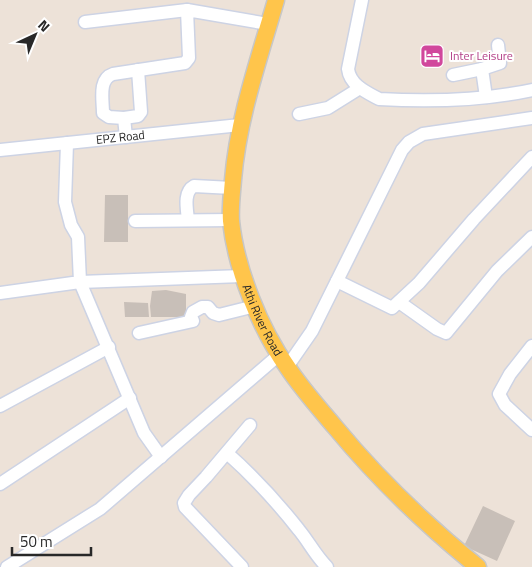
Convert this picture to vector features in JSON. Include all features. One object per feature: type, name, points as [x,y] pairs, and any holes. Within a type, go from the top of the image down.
[{"type":"main road","name":"Athi River Road","points":[[276,0],[240,125],[232,188],[231,220],[242,276],[283,361],[307,393],[376,473],[440,536],[478,567]]},
{"type":"street","points":[[362,0],[348,69],[349,76],[360,88],[379,99],[454,100],[486,98],[532,90]]},
{"type":"street","points":[[85,22],[188,10],[268,24]]},
{"type":"street","points":[[138,70],[141,112],[138,116],[124,118],[109,117],[103,113],[103,82],[108,75],[138,70],[181,64],[189,58],[188,10]]},
{"type":"street","points":[[453,75],[500,63],[498,45]]},
{"type":"street","points":[[482,69],[486,98]]},
{"type":"street","points":[[299,114],[328,108],[360,88]]},
{"type":"street","points":[[124,118],[126,137]]},
{"type":"street","points":[[7,567],[100,509],[161,457],[283,361],[312,331],[402,150],[409,142],[423,134],[532,118]]},
{"type":"street","name":"EPZ Road","points":[[0,150],[240,125]]},
{"type":"street","points":[[67,143],[65,202],[71,226],[78,237],[80,282],[144,433],[161,457]]},
{"type":"street","points":[[337,281],[392,308],[419,283],[474,219],[532,157]]},
{"type":"street","points":[[188,220],[187,194],[189,189],[194,186],[232,188]]},
{"type":"street","points":[[135,221],[231,220]]},
{"type":"street","points":[[399,302],[436,330],[446,333],[497,271],[532,237]]},
{"type":"street","points":[[0,293],[80,282],[242,276]]},
{"type":"street","points":[[139,333],[193,322],[191,317],[193,312],[202,307],[208,307],[213,313],[219,315],[255,306]]},
{"type":"street","points":[[532,346],[510,374],[500,394],[505,405],[532,430]]},
{"type":"street","points":[[0,406],[108,347]]},
{"type":"street","points":[[0,484],[130,398]]},
{"type":"street","points":[[242,567],[185,507],[184,503],[250,425]]},
{"type":"street","points":[[227,453],[285,512],[306,538],[316,556],[327,567]]},
{"type":"building","points":[[105,195],[128,195],[128,242],[104,242]]},
{"type":"building","points":[[166,290],[186,294],[186,317],[151,317],[152,291]]},
{"type":"building","points":[[124,302],[148,303],[149,317],[125,317]]},
{"type":"building","points":[[483,506],[515,521],[497,561],[464,546]]},
{"type":"place","name":"Inter Leisure","points":[[432,56]]}]
